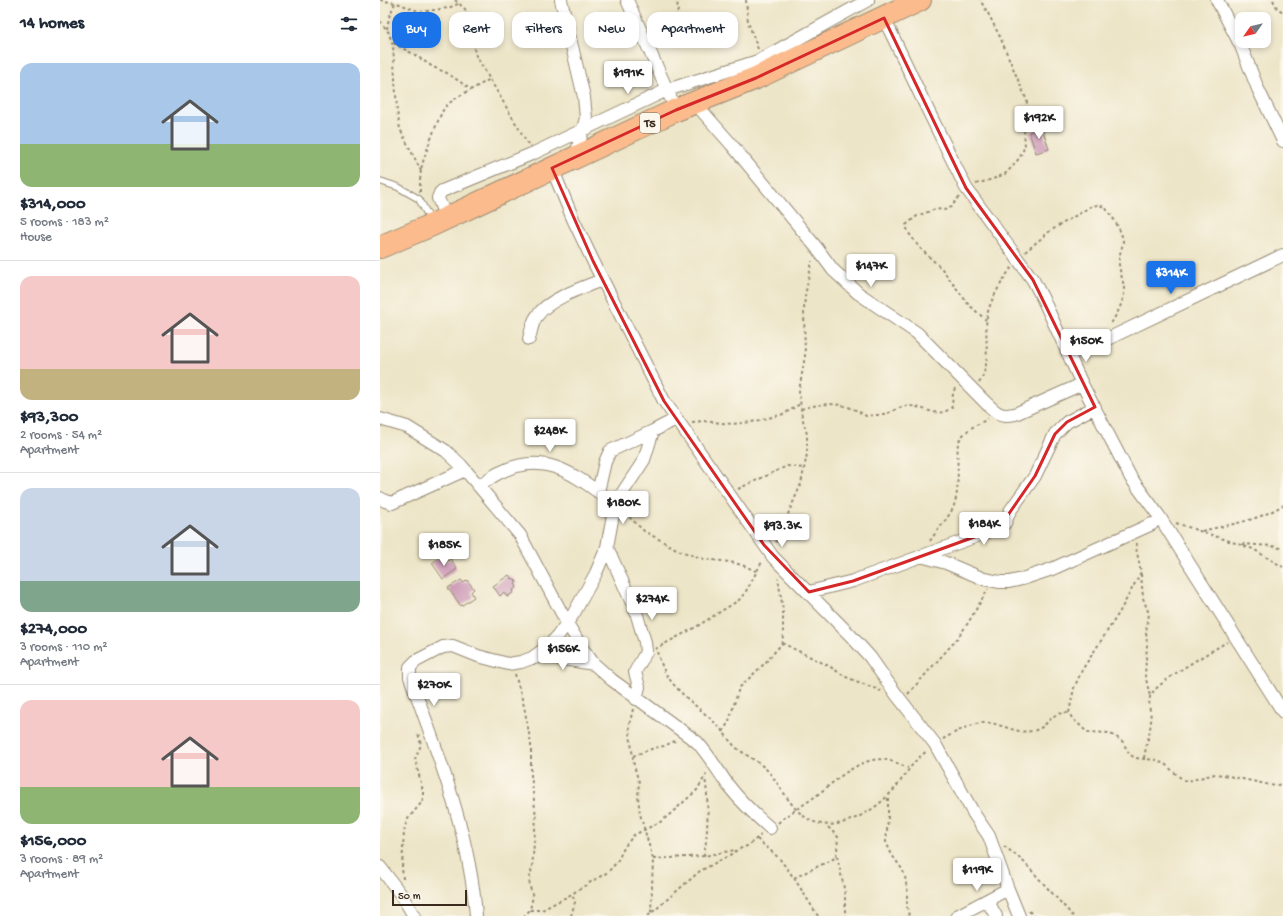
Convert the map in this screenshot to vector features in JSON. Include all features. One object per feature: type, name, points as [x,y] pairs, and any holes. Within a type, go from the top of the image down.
[{"type":"highway","name":"T5","points":[[380,247],[439,222],[685,106],[756,78],[920,0]]},
{"type":"street","points":[[561,0],[584,97],[586,118],[575,158]]},
{"type":"street","points":[[626,0],[667,90],[731,144],[816,247],[833,270],[846,283],[858,293],[917,333],[986,403],[1004,416],[1015,414],[1082,384]]},
{"type":"street","points":[[439,222],[438,198],[440,193],[534,153],[667,90],[758,61],[868,0]]},
{"type":"street","points":[[872,0],[966,188],[1033,280],[1082,384],[1095,407],[1107,435],[1131,478],[1156,520],[1235,637],[1283,712]]},
{"type":"street","points":[[1217,0],[1241,46],[1258,89],[1283,141]]},
{"type":"street","points":[[552,168],[573,219],[602,280],[655,384],[677,421],[771,554],[865,652],[935,744],[974,814],[989,836],[1019,916]]},
{"type":"street","points":[[1068,354],[1097,344],[1283,255]]},
{"type":"street","points":[[529,339],[536,317],[541,310],[576,290],[602,280]]},
{"type":"street","points":[[809,592],[853,581],[1003,525],[1010,511],[1035,476],[1055,434],[1062,424],[1095,407]]},
{"type":"street","points":[[380,419],[407,427],[446,451],[465,470],[520,535],[567,623],[582,648],[594,664],[636,699],[688,735],[704,750],[743,803],[770,828]]},
{"type":"street","points":[[598,492],[604,462],[610,451],[677,421]]},
{"type":"street","points":[[532,658],[546,648],[557,637],[574,613],[596,573],[607,547],[615,504],[644,460],[653,431]]},
{"type":"street","points":[[479,486],[499,473],[515,466],[540,463],[572,474],[615,504]]},
{"type":"street","points":[[380,498],[392,503],[465,470]]},
{"type":"street","points":[[921,556],[946,563],[974,576],[992,582],[1009,582],[1044,572],[1156,520]]},
{"type":"street","points":[[607,547],[650,651],[635,672],[639,687],[636,699]]},
{"type":"street","points":[[476,916],[474,888],[468,856],[437,749],[410,677],[410,667],[416,661],[434,651],[443,647],[453,646],[478,656],[508,664],[544,656],[594,664]]},
{"type":"street","points":[[380,867],[402,896],[414,916]]},
{"type":"street","points":[[957,916],[1008,889]]},
{"type":"street","points":[[987,900],[996,916]]},
{"type":"lane","points":[[380,181],[398,187],[419,199],[439,222]]},
{"type":"path","points":[[380,0],[395,2],[420,12],[448,8],[458,4]]},
{"type":"path","points":[[455,0],[465,9],[467,14],[472,32],[475,54],[534,153]]},
{"type":"path","points":[[641,33],[671,19],[676,14],[678,9],[677,0]]},
{"type":"path","points":[[746,0],[748,22],[758,46],[758,61]]},
{"type":"path","points":[[980,0],[995,26],[1026,96],[1027,101],[1024,129],[1025,146],[1020,157],[1005,174],[993,180],[966,188],[951,207],[944,210],[936,209],[917,216],[906,225],[908,232],[919,247],[942,269],[972,308],[986,320]]},
{"type":"path","points":[[1273,0],[1277,8],[1283,12]]},
{"type":"path","points":[[387,30],[389,17],[395,2]]},
{"type":"path","points":[[380,21],[387,30],[392,43]]},
{"type":"path","points":[[392,48],[397,111],[400,129],[421,171]]},
{"type":"path","points":[[402,48],[433,67],[447,73],[472,90]]},
{"type":"path","points":[[419,199],[421,171],[439,117],[445,108],[490,79]]},
{"type":"path","points":[[974,390],[984,376],[986,320],[988,310],[1002,282],[1018,260],[1033,244],[1090,207],[1097,205],[1104,207],[1117,224],[1123,240],[1118,256],[1123,278],[1124,291],[1119,310],[1097,344]]},
{"type":"path","points":[[816,247],[805,296],[804,311],[805,356],[800,383],[800,404],[807,434],[806,454],[801,484],[771,554],[756,571],[745,593],[739,600],[696,628],[650,651],[668,677],[690,701],[717,724],[736,748],[766,769],[796,809],[807,818],[817,823],[826,825],[838,824],[858,818],[888,797],[918,757],[935,744],[958,731],[980,723],[991,723],[1020,732],[1030,731],[1044,726],[1054,715],[1058,713],[1069,713]]},
{"type":"path","points":[[801,409],[818,404],[842,404],[856,409],[866,416],[887,413],[910,406],[934,413],[942,413],[948,411],[952,407],[953,393],[962,378]]},
{"type":"path","points":[[677,421],[703,421],[732,424],[752,422],[784,414],[800,404]]},
{"type":"path","points":[[921,556],[954,506],[957,493],[958,443],[961,436],[966,431],[998,413]]},
{"type":"path","points":[[728,493],[786,466],[804,468]]},
{"type":"path","points":[[615,504],[638,526],[657,539],[680,551],[704,559],[742,565],[756,571]]},
{"type":"path","points":[[1201,531],[1251,520],[1266,515],[1283,505]]},
{"type":"path","points":[[1156,520],[1201,531],[1253,549],[1283,567]]},
{"type":"path","points":[[1138,541],[1136,548],[1141,572],[1143,598],[1149,614],[1146,631],[1147,645],[1145,675],[1150,696],[1150,728],[1144,758]]},
{"type":"path","points":[[1238,544],[1272,546],[1283,549]]},
{"type":"path","points":[[723,732],[729,721],[739,688],[765,663],[782,643],[783,610],[771,554]]},
{"type":"path","points":[[1141,572],[1119,613],[1082,670],[1074,688],[1069,713],[1072,718],[1086,732],[1108,733],[1115,736],[1123,742],[1129,754],[1135,758],[1156,760],[1166,765],[1183,780],[1188,781],[1215,774],[1224,774],[1275,786],[1283,783]]},
{"type":"path","points":[[782,643],[829,666],[846,677],[899,698],[942,657],[968,623],[992,582]]},
{"type":"path","points":[[1150,696],[1162,683],[1235,637]]},
{"type":"path","points":[[508,664],[515,672],[519,682],[531,744],[531,775],[536,817],[532,869],[529,877],[529,887],[533,896],[530,910],[524,916]]},
{"type":"path","points":[[636,699],[631,713],[629,726],[634,766],[638,782],[640,814],[653,859],[651,914]]},
{"type":"path","points":[[402,896],[404,831],[408,820],[422,802],[423,798],[423,791],[415,759],[421,745],[417,728]]},
{"type":"path","points":[[633,756],[664,746],[688,735]]},
{"type":"path","points":[[653,859],[704,856],[737,850],[747,846],[796,809],[853,769],[868,761],[878,759],[885,760],[909,768]]},
{"type":"path","points":[[530,910],[542,910],[608,872],[617,862],[625,846],[634,835],[662,821],[697,790],[705,778],[711,761]]},
{"type":"path","points":[[704,856],[708,799],[705,778]]},
{"type":"path","points":[[888,797],[886,842],[892,855],[902,868],[905,876],[909,916]]},
{"type":"path","points":[[826,825],[838,837],[836,855],[845,893],[845,916]]},
{"type":"path","points":[[989,836],[1022,860],[1073,916]]},
{"type":"path","points":[[757,839],[779,858],[794,878],[818,916]]},
{"type":"path","points":[[648,916],[700,871],[737,850]]},
{"type":"path","points":[[794,878],[832,860],[836,855]]},
{"type":"path","points":[[572,894],[575,902],[572,916]]},
{"type":"highlighted area","points":[[884,18],[966,188],[1033,280],[1095,407],[1067,422],[1055,434],[1035,476],[999,528],[853,581],[809,592],[764,545],[664,401],[593,261],[552,168],[676,110],[756,78]]},
{"type":"building","points":[[1042,128],[1049,149],[1036,153],[1029,132]]},
{"type":"building","points":[[442,556],[446,562],[451,559],[457,569],[443,579],[432,563]]},
{"type":"building","points":[[509,575],[517,582],[515,584],[517,587],[513,590],[514,592],[507,597],[504,592],[500,596],[493,586]]},
{"type":"building","points":[[461,580],[464,583],[467,580],[474,589],[471,592],[474,597],[461,606],[448,588]]}]
